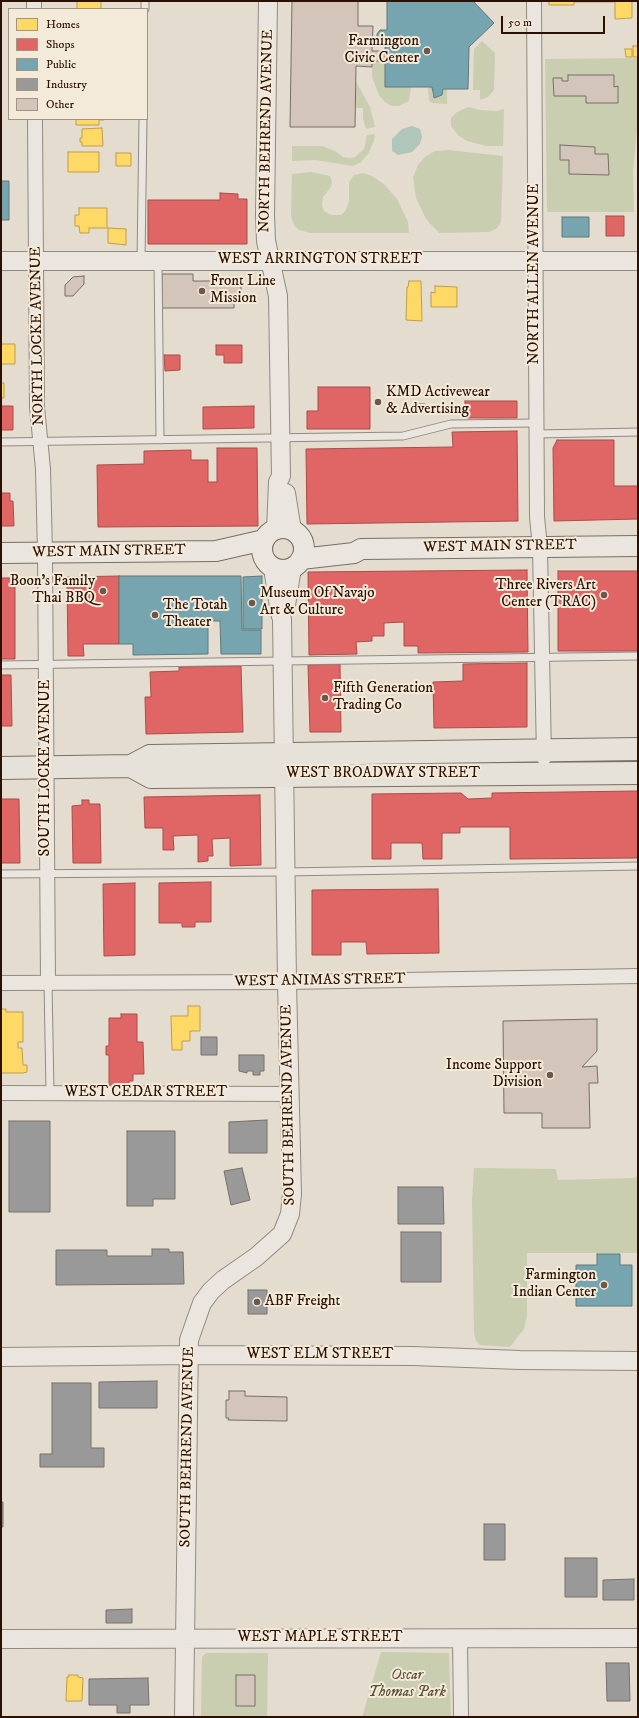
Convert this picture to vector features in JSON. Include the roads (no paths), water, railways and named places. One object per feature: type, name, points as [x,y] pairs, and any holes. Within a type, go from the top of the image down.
[{"type":"main road","name":"WEST MAIN STREET","points":[[1,554],[216,551],[283,535],[328,544],[354,545],[361,549]]},
{"type":"main road","points":[[283,535],[304,548],[283,564],[262,551],[283,535]]},
{"type":"main road","name":"WEST MAIN STREET","points":[[216,551],[226,554],[252,556],[283,564],[354,553],[361,549],[638,546]]},
{"type":"main road","name":"WEST BROADWAY STREET","points":[[1,768],[131,766],[151,777],[284,765],[544,751],[638,749]]},
{"type":"main road","name":"WEST BROADWAY STREET","points":[[284,765],[545,773],[638,773]]},
{"type":"street","name":"NORTH BEHREND AVENUE","points":[[268,1],[265,215],[266,241],[272,260],[278,296],[281,476],[278,482],[283,535]]},
{"type":"street","name":"NORTH ALLEN AVENUE","points":[[534,1],[534,260],[537,517],[540,547],[545,773]]},
{"type":"street","name":"NORTH LOCKE AVENUE","points":[[35,120],[37,407],[45,553]]},
{"type":"street","name":"WEST ARRINGTON STREET","points":[[1,261],[638,261]]},
{"type":"street","name":"SOUTH LOCKE AVENUE","points":[[45,553],[46,873],[48,983]]},
{"type":"street","name":"SOUTH BEHREND AVENUE","points":[[184,1717],[189,1340],[202,1303],[211,1291],[223,1280],[256,1257],[282,1234],[290,1214],[292,1194],[285,872],[282,619],[280,613],[283,564]]},
{"type":"street","name":"WEST ANIMAS STREET","points":[[1,983],[287,982],[638,976]]},
{"type":"street","name":"WEST CEDAR STREET","points":[[1,1093],[291,1094]]},
{"type":"street","name":"WEST ELM STREET","points":[[1,1357],[189,1355],[412,1356],[520,1360],[638,1361]]},
{"type":"street","points":[[460,1638],[461,1717]]},
{"type":"street","name":"WEST MAPLE STREET","points":[[1,1639],[638,1638]]},
{"type":"lane","points":[[143,120],[149,261],[160,440]]},
{"type":"lane","points":[[1,442],[403,436],[451,424],[638,432]]},
{"type":"lane","points":[[1,665],[638,656]]},
{"type":"lane","points":[[1,874],[285,872],[638,866]]},
{"type":"lane","points":[[48,983],[50,1092]]},
{"type":"place","name":"Farmington Civic Center","points":[[427,51]]},
{"type":"place","name":"Front Line Mission","points":[[202,291]]},
{"type":"place","name":"KMD Activewear & Advertising","points":[[378,402]]},
{"type":"place","name":"Boon's Family Thai BBQ","points":[[103,591]]},
{"type":"place","name":"Three Rivers Art Center (TRAC)","points":[[604,595]]},
{"type":"place","name":"Museum Of Navajo Art & Culture","points":[[252,603]]},
{"type":"place","name":"The Totah Theater","points":[[155,615]]},
{"type":"place","name":"Fifth Generation Trading Co","points":[[325,698]]},
{"type":"place","name":"Income Support Division","points":[[550,1075]]},
{"type":"place","name":"Farmington Indian Center","points":[[604,1285]]},
{"type":"place","name":"ABF Freight","points":[[257,1302]]},
{"type":"park label","name":"Oscar Thomas Park","points":[[407,1684]]}]
